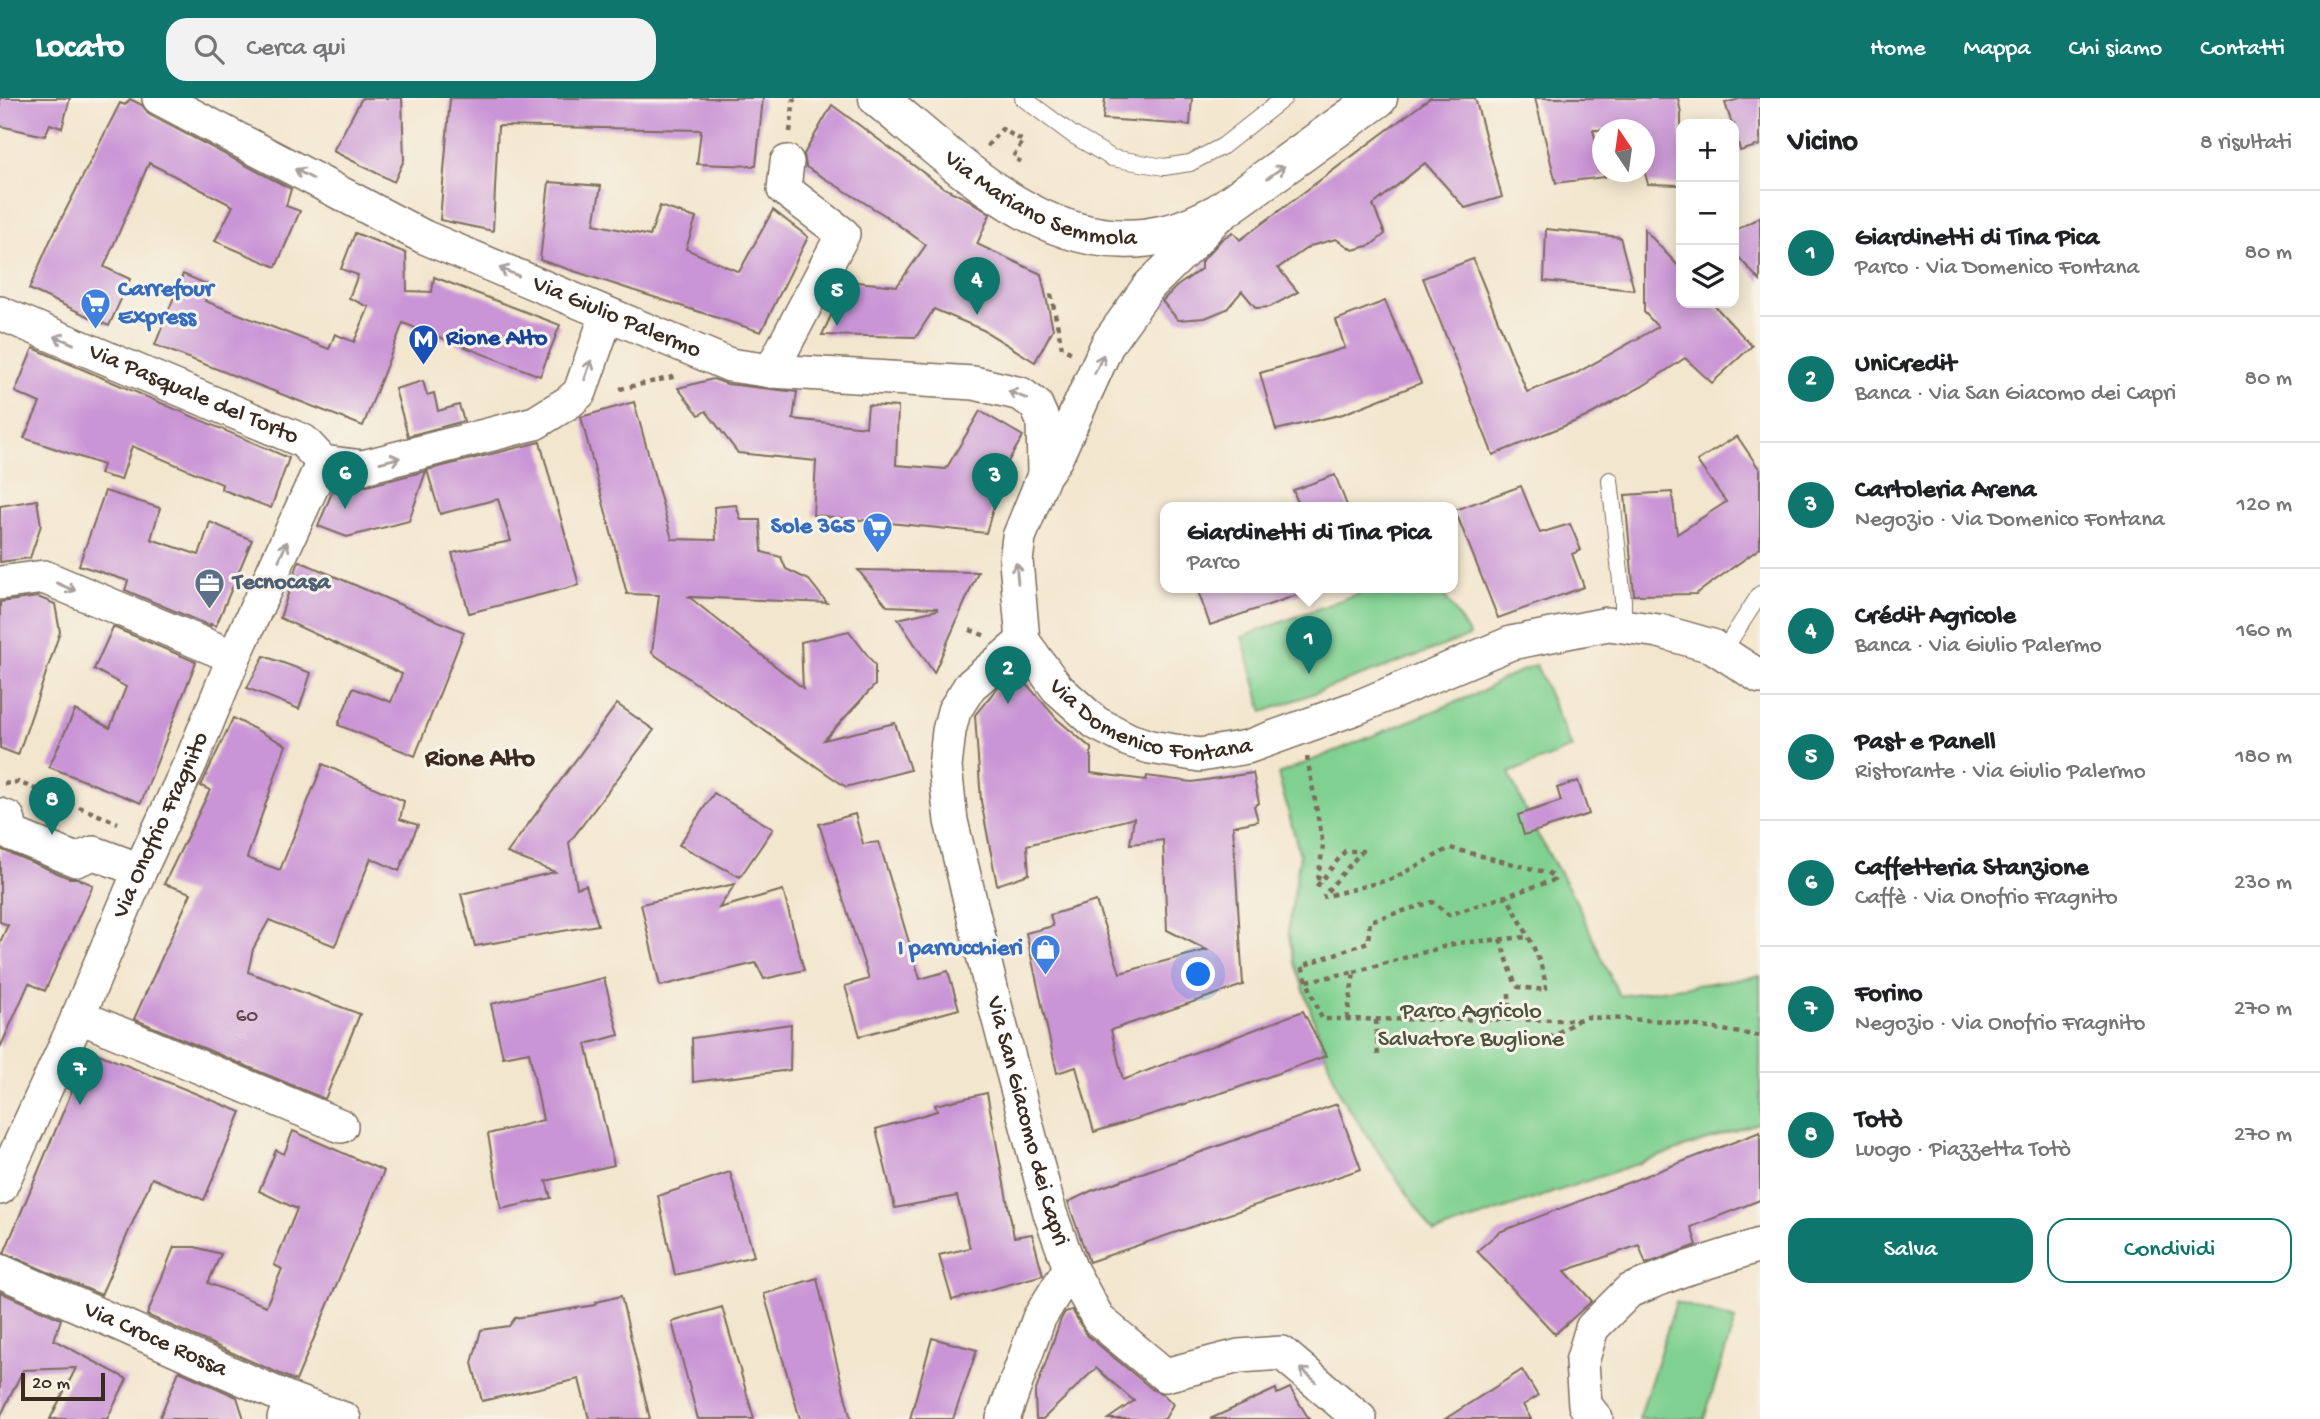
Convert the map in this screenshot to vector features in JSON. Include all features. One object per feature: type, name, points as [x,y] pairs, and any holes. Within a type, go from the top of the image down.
[{"type":"main road","name":"Via Mariano Semmola","points":[[878,98],[985,187],[1047,222],[1088,236],[1126,239],[1164,235],[1193,226],[1220,212],[1378,98]]},
{"type":"street","name":"Via Giulio Palermo","points":[[159,98],[424,237],[730,365],[771,371],[974,383],[1021,394],[1036,405],[1043,421],[1044,475]]},
{"type":"street","points":[[771,371],[842,234],[784,190],[788,162]]},
{"type":"street","name":"Via Domenico Fontana","points":[[1220,212],[1149,286],[1108,343],[1056,458],[1044,475],[1019,537],[1016,561],[1023,641],[1057,688],[1096,723],[1129,740],[1150,747],[1200,755],[1252,746],[1511,643],[1608,624],[1658,631],[1712,646],[1760,677]]},
{"type":"street","name":"Via Pasquale del Torto","points":[[0,313],[303,441],[323,462],[363,467],[535,423],[569,402],[580,391],[607,314]]},
{"type":"street","name":"Via Onofrio Fragnito","points":[[0,1188],[10,1141],[78,1016],[139,870],[193,757],[234,657],[323,462]]},
{"type":"street","points":[[0,583],[44,577],[234,657]]},
{"type":"street","name":"Via San Giacomo dei Capri","points":[[1023,641],[970,686],[954,711],[945,767],[951,821],[995,1005],[1050,1213],[1070,1268],[1099,1320],[1165,1375],[1239,1356],[1282,1353],[1360,1419]]},
{"type":"street","points":[[0,815],[8,818],[12,834],[76,860],[94,853],[139,870]]},
{"type":"street","points":[[78,1016],[341,1126]]},
{"type":"street","points":[[1596,1419],[1586,1405],[1582,1362],[1592,1328],[1629,1291],[1682,1270],[1760,1245]]},
{"type":"street","points":[[1003,1419],[1039,1318],[1070,1268]]},
{"type":"street","name":"Via Croce Rossa","points":[[0,1271],[287,1410],[344,1419]]},
{"type":"lane","points":[[1023,98],[1073,135],[1112,158],[1164,167],[1190,163],[1223,146],[1284,98]]},
{"type":"lane","points":[[1610,480],[1623,600],[1623,626]]},
{"type":"lane","points":[[1722,653],[1760,594]]},
{"type":"path","points":[[984,149],[1002,130],[1023,141],[1013,157],[1024,164]]},
{"type":"path","points":[[1051,294],[1062,348],[1080,356]]},
{"type":"path","points":[[620,389],[688,373]]},
{"type":"path","points":[[1298,729],[1309,761],[1323,845],[1317,887],[1345,852],[1358,849],[1362,851],[1323,897],[1392,879],[1450,848],[1549,873],[1554,877],[1554,880],[1449,915],[1433,902],[1370,921],[1368,942],[1302,966],[1322,1019],[1578,1020]]},
{"type":"path","points":[[0,784],[18,782],[118,823]]},
{"type":"path","points":[[1500,939],[1518,987],[1546,990],[1544,975],[1507,897]]},
{"type":"path","points":[[1307,981],[1354,972],[1457,943],[1528,937]]},
{"type":"path","points":[[1347,1018],[1354,972]]},
{"type":"path","points":[[1509,992],[1510,1018]]},
{"type":"path","points":[[1541,1043],[1587,1017],[1666,1021],[1760,1036]]},
{"type":"path","points":[[1376,1020],[1378,1057]]},
{"type":"green space","points":[[1360,593],[1443,593],[1470,636],[1263,712],[1242,637]]},
{"type":"green space","name":"Parco Agricolo Salvatore Buglione","points":[[1536,665],[1572,748],[1509,773],[1530,821],[1577,903],[1619,996],[1760,976],[1760,1122],[1434,1233],[1341,1097],[1326,1056],[1294,960],[1288,931],[1300,855],[1278,774],[1481,692],[1502,679]]},
{"type":"green space","points":[[1676,1302],[1735,1320],[1704,1419],[1639,1419]]},
{"type":"building","points":[[0,98],[70,98],[62,128],[50,124],[45,136],[0,126]]},
{"type":"building","points":[[362,98],[402,98],[404,160],[394,182],[333,151]]},
{"type":"building","points":[[450,98],[763,98],[756,166],[697,164],[701,130],[498,126],[493,231],[440,220]]},
{"type":"building","points":[[1105,98],[1192,98],[1190,125],[1103,119]]},
{"type":"building","points":[[1430,98],[1475,98],[1502,197],[1465,208],[1425,163],[1373,205],[1385,234],[1371,245],[1353,250],[1336,239],[1310,246],[1278,268],[1298,292],[1270,307],[1256,308],[1242,291],[1227,309],[1205,318],[1178,320],[1162,301],[1201,269],[1201,262],[1222,239],[1233,232],[1240,240]]},
{"type":"building","points":[[1535,98],[1678,98],[1681,119],[1676,119],[1676,185],[1648,184],[1655,182],[1655,119],[1592,119],[1592,179],[1556,183]]},
{"type":"building","points":[[1743,98],[1760,98],[1760,145],[1740,151],[1739,119],[1730,119],[1725,103]]},
{"type":"building","points":[[130,99],[142,105],[150,115],[291,189],[286,206],[300,211],[276,267],[215,241],[233,206],[149,163],[104,267],[130,279],[109,326],[29,289],[50,241],[120,103],[125,105]]},
{"type":"building","points":[[832,105],[944,188],[990,214],[977,244],[1041,274],[1053,329],[1035,362],[983,330],[934,309],[916,337],[822,335],[847,281],[897,286],[926,245],[886,216],[806,167],[804,154]]},
{"type":"building","points":[[549,182],[601,186],[594,224],[650,236],[660,206],[696,218],[686,249],[739,272],[773,210],[808,237],[761,332],[540,260]]},
{"type":"building","points":[[1760,217],[1760,281],[1739,258],[1739,228]]},
{"type":"building","points":[[1546,229],[1620,237],[1634,290],[1544,281]]},
{"type":"building","points":[[1644,229],[1676,264],[1676,308],[1717,308],[1752,346],[1712,383],[1685,358],[1643,386],[1586,417],[1493,455],[1423,278],[1473,259],[1527,392],[1573,375],[1658,327],[1644,312]]},
{"type":"building","points":[[355,233],[406,253],[407,291],[432,292],[434,277],[560,325],[540,376],[403,323],[363,426],[155,345],[183,274],[211,286],[205,301],[329,349],[335,334],[354,342],[369,307],[349,298],[358,275],[341,269]]},
{"type":"building","points":[[1385,301],[1421,383],[1343,414],[1276,430],[1260,373],[1345,348],[1336,320]]},
{"type":"building","points":[[33,348],[289,458],[271,508],[221,489],[222,484],[132,446],[121,480],[100,474],[103,465],[24,438],[40,403],[15,392]]},
{"type":"building","points":[[713,379],[727,384],[797,392],[793,419],[866,427],[868,405],[898,407],[896,465],[946,469],[980,411],[1023,436],[1005,467],[986,533],[813,515],[816,461],[738,453],[706,411],[699,415],[678,388]]},
{"type":"building","points":[[423,381],[427,395],[434,393],[438,411],[459,405],[464,421],[408,436],[395,389]]},
{"type":"building","points":[[634,402],[672,539],[716,540],[714,507],[736,505],[741,520],[760,520],[762,552],[781,557],[786,569],[809,580],[827,603],[689,597],[803,688],[801,642],[849,631],[875,665],[875,685],[824,740],[895,723],[910,770],[846,787],[652,653],[659,595],[627,594],[581,417]]},
{"type":"building","points":[[1737,436],[1760,470],[1760,548],[1696,594],[1634,595],[1625,495],[1672,492],[1677,534],[1726,502],[1697,461]]},
{"type":"building","points":[[540,442],[579,585],[469,613],[452,553],[511,541],[498,499],[440,514],[427,470]]},
{"type":"building","points":[[426,471],[409,521],[347,537],[318,526],[336,483],[367,486]]},
{"type":"building","points":[[1335,475],[1346,502],[1298,502],[1293,490]]},
{"type":"building","points":[[1521,486],[1540,533],[1570,524],[1581,550],[1572,554],[1584,587],[1498,618],[1458,518],[1458,509]]},
{"type":"building","points":[[105,491],[160,508],[151,539],[199,555],[210,522],[252,540],[216,626],[210,626],[125,590],[128,581],[79,565]]},
{"type":"building","points":[[37,500],[41,525],[30,558],[0,562],[0,506]]},
{"type":"building","points":[[299,561],[464,632],[415,756],[338,725],[353,688],[391,702],[402,674],[280,618]]},
{"type":"building","points":[[858,570],[978,572],[934,673],[898,619],[937,608],[887,606]]},
{"type":"building","points":[[1199,593],[1303,593],[1210,625]]},
{"type":"building","points":[[38,597],[55,604],[60,632],[18,755],[0,748],[0,602]]},
{"type":"building","points":[[113,627],[196,662],[141,803],[49,767],[75,710],[110,728],[126,687],[94,669]]},
{"type":"building","points":[[264,656],[311,673],[299,709],[247,688]]},
{"type":"building","points":[[1020,669],[1029,687],[1057,719],[1091,748],[1091,773],[1192,782],[1253,773],[1259,803],[1254,806],[1258,821],[1233,826],[1243,985],[1111,1030],[1123,1080],[1303,1011],[1326,1056],[1234,1089],[1094,1132],[1076,1067],[1057,1073],[1026,933],[1053,926],[1050,915],[1096,901],[1120,973],[1207,950],[1167,930],[1163,840],[1130,844],[1134,818],[1027,845],[1029,874],[997,885],[981,801],[975,715],[997,688]]},
{"type":"building","points":[[617,704],[654,730],[569,843],[577,888],[586,885],[598,925],[475,946],[461,894],[555,872],[507,853]]},
{"type":"building","points":[[233,718],[286,745],[247,858],[280,870],[323,764],[404,801],[400,819],[418,825],[399,871],[371,858],[335,946],[269,920],[253,949],[248,972],[360,1014],[325,1099],[134,1019],[191,893],[164,884],[210,790],[201,786]]},
{"type":"building","points":[[1578,781],[1589,814],[1524,835],[1518,815],[1561,801],[1557,788]]},
{"type":"building","points":[[714,793],[773,829],[740,877],[679,845]]},
{"type":"building","points":[[855,814],[863,844],[879,842],[920,979],[948,971],[959,1009],[860,1036],[845,986],[869,979],[819,824]]},
{"type":"building","points":[[0,849],[69,878],[77,878],[93,885],[45,991],[29,983],[0,1048],[0,942],[8,925],[0,922]]},
{"type":"building","points":[[735,884],[719,908],[783,890],[804,970],[764,979],[756,963],[660,986],[641,904]]},
{"type":"building","points":[[604,978],[619,1035],[586,1044],[614,1165],[546,1181],[551,1198],[501,1209],[488,1134],[543,1120],[529,1052],[503,1057],[491,1004]]},
{"type":"building","points":[[791,1024],[790,1070],[693,1082],[692,1038]]},
{"type":"building","points":[[89,1050],[241,1112],[204,1200],[152,1178],[101,1295],[4,1253]]},
{"type":"building","points":[[987,1093],[1014,1237],[1032,1234],[1043,1275],[952,1300],[939,1255],[970,1248],[957,1196],[895,1208],[876,1129],[937,1111],[935,1105]]},
{"type":"building","points":[[1337,1104],[1361,1169],[1089,1262],[1068,1202],[1091,1191]]},
{"type":"building","points":[[293,1131],[384,1171],[296,1381],[147,1315],[174,1247],[195,1247],[221,1254],[208,1283],[266,1306],[282,1269],[274,1265],[297,1209],[259,1191],[276,1150],[284,1154]]},
{"type":"building","points":[[1760,1132],[1760,1200],[1691,1227],[1697,1245],[1646,1264],[1639,1245],[1565,1271],[1592,1301],[1555,1334],[1477,1251],[1499,1232]]},
{"type":"building","points":[[730,1172],[754,1256],[675,1275],[658,1196]]},
{"type":"building","points":[[817,1278],[851,1419],[800,1419],[764,1294]]},
{"type":"building","points":[[0,1292],[61,1319],[54,1340],[127,1379],[107,1419],[50,1419],[76,1368],[23,1370],[0,1417]]},
{"type":"building","points":[[621,1296],[650,1419],[589,1419],[579,1379],[482,1401],[472,1363],[481,1330],[509,1326],[515,1318],[595,1305],[596,1302]]},
{"type":"building","points":[[722,1307],[754,1419],[698,1419],[672,1322]]},
{"type":"building","points":[[1072,1310],[1087,1335],[1173,1404],[1165,1419],[1108,1419],[1134,1401],[1096,1368],[1043,1419],[1036,1419],[1035,1393],[1061,1319],[1065,1312]]},
{"type":"building","points":[[932,1338],[977,1350],[953,1419],[910,1419]]},
{"type":"building","points":[[1522,1370],[1538,1396],[1523,1405],[1531,1419],[1445,1419]]},
{"type":"building","points":[[179,1371],[237,1397],[244,1419],[159,1419]]},
{"type":"building","points":[[1290,1388],[1309,1419],[1210,1419],[1276,1389],[1277,1394]]},
{"type":"place","name":"Crédit Agricole","points":[[977,315]]},
{"type":"place","name":"Past e Panell","points":[[837,326]]},
{"type":"place","name":"Carrefour Express","points":[[95,331]]},
{"type":"place","name":"Rione Alto","points":[[423,366]]},
{"type":"place","name":"Caffetteria Stanzione","points":[[345,509]]},
{"type":"place","name":"Cartoleria Arena","points":[[995,511]]},
{"type":"place","name":"Sole 365","points":[[878,554]]},
{"type":"place","name":"Tecnocasa","points":[[210,610]]},
{"type":"place","name":"Giardinetti di Tina Pica","points":[[1309,674]]},
{"type":"place","name":"UniCredit","points":[[1008,704]]},
{"type":"place","name":"Totò","points":[[52,835]]},
{"type":"place","name":"I parrucchieri","points":[[1046,976]]},
{"type":"place","name":"Forino","points":[[80,1105]]},
{"type":"district","name":"Rione Alto","points":[[480,760]]}]
